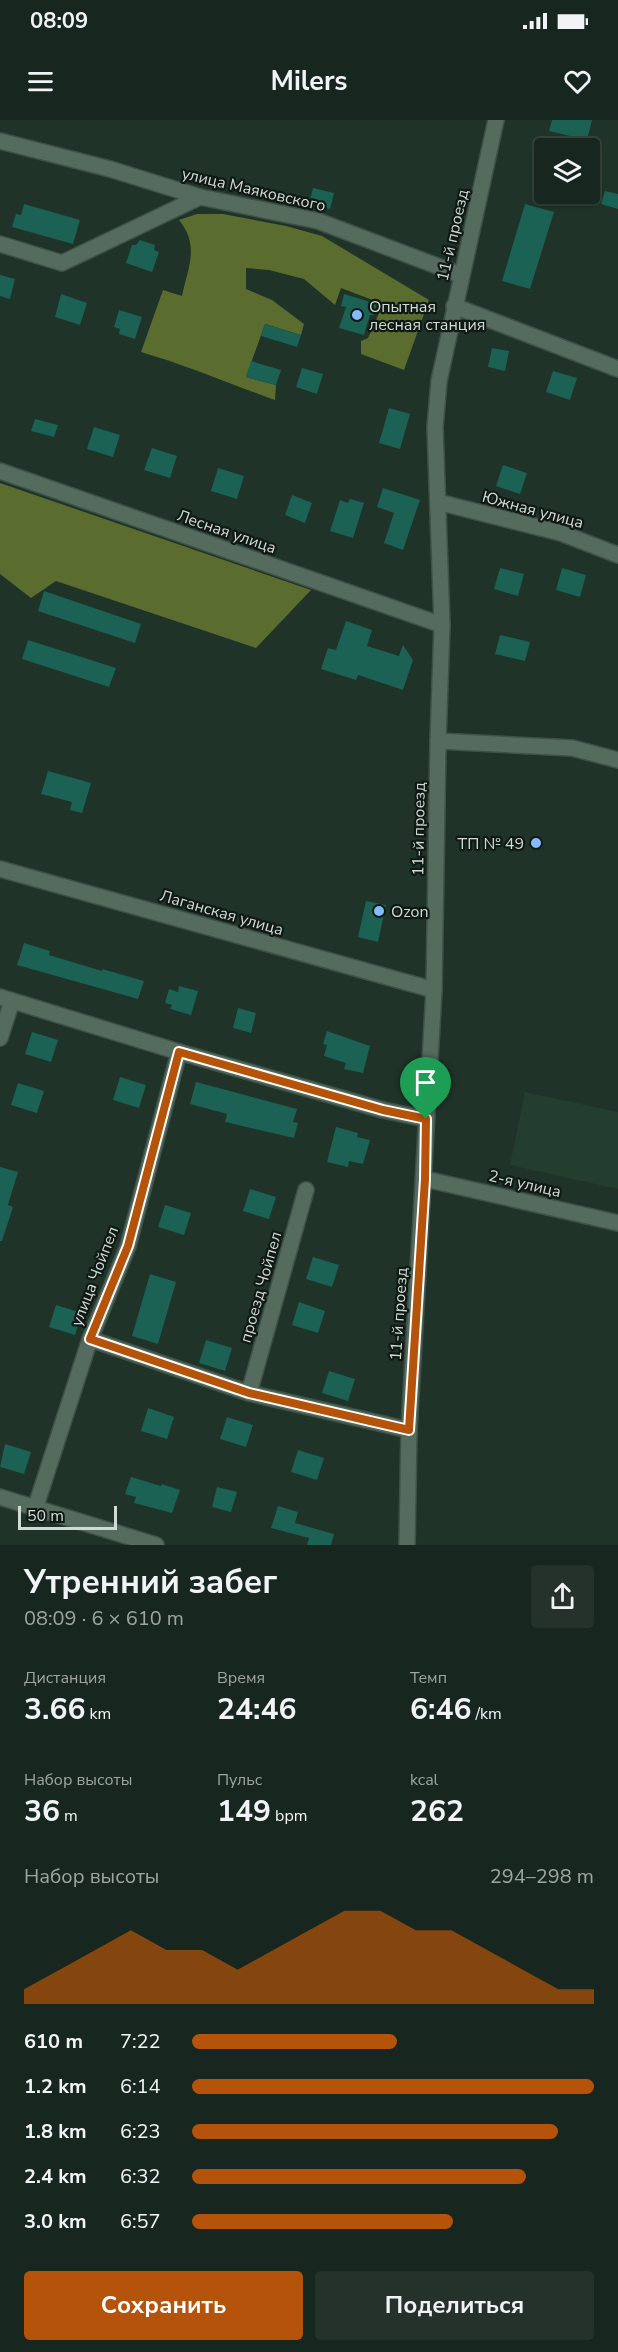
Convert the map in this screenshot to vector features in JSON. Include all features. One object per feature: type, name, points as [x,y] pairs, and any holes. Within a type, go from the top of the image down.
[{"type":"street","name":"11-й проезд","points":[[407,1545],[409,1430],[434,990],[442,625],[435,427],[439,381],[496,120]]},
{"type":"street","name":"улица Маяковского","points":[[0,141],[110,169],[200,197],[318,221],[461,275]]},
{"type":"street","points":[[0,244],[62,263],[200,197]]},
{"type":"street","points":[[454,306],[618,369]]},
{"type":"street","name":"Лесная улица","points":[[0,471],[442,625]]},
{"type":"street","name":"Южная улица","points":[[438,502],[561,532],[618,555]]},
{"type":"street","points":[[438,741],[572,748],[618,760]]},
{"type":"street","name":"Лаганская улица","points":[[0,869],[434,990]]},
{"type":"street","points":[[0,1038],[6,999],[179,1052],[383,1110],[426,1119]]},
{"type":"street","name":"улица Чойпел","points":[[35,1509],[90,1339],[128,1246],[179,1052]]},
{"type":"street","name":"2-я улица","points":[[425,1179],[618,1223]]},
{"type":"street","name":"проезд Чойпел","points":[[249,1393],[306,1190]]},
{"type":"street","points":[[90,1339],[249,1393],[409,1430]]},
{"type":"street","points":[[0,1497],[156,1545]]},
{"type":"shaded area","points":[[525,1092],[618,1112],[618,1189],[510,1165]]},
{"type":"green space","points":[[197,214],[223,214],[286,226],[322,236],[429,300],[404,370],[361,354],[361,341],[368,338],[383,304],[341,288],[335,305],[304,279],[269,270],[246,268],[246,289],[272,300],[304,324],[301,335],[265,324],[246,377],[276,385],[275,400],[141,352],[163,290],[182,296],[191,248],[179,220]]},
{"type":"green space","points":[[0,483],[311,590],[256,648],[56,581],[31,598],[0,574]]},
{"type":"building","points":[[552,120],[592,120],[588,138],[549,131]]},
{"type":"building","points":[[313,188],[334,193],[330,209],[309,204]]},
{"type":"building","points":[[605,191],[618,194],[618,209],[601,204]]},
{"type":"building","points":[[24,204],[80,220],[73,244],[12,227],[16,214],[21,215]]},
{"type":"building","points":[[525,204],[554,212],[530,289],[502,281]]},
{"type":"building","points":[[140,240],[155,245],[154,250],[159,252],[152,272],[126,263],[132,245],[136,245]]},
{"type":"building","points":[[0,275],[15,279],[10,299],[0,296]]},
{"type":"building","points":[[61,294],[87,303],[80,325],[55,317]]},
{"type":"building","name":"Опытная лесная станция","points":[[344,294],[377,304],[374,315],[370,315],[364,335],[339,328],[346,307],[341,306]]},
{"type":"building","points":[[119,310],[142,317],[135,339],[119,334],[120,329],[114,327]]},
{"type":"building","points":[[265,324],[301,335],[297,347],[261,336]]},
{"type":"building","points":[[492,348],[509,351],[505,371],[488,367]]},
{"type":"building","points":[[251,361],[281,370],[276,385],[246,377]]},
{"type":"building","points":[[302,368],[323,374],[317,394],[296,387]]},
{"type":"building","points":[[553,371],[577,378],[570,400],[546,392]]},
{"type":"building","points":[[389,408],[410,414],[400,449],[379,443]]},
{"type":"building","points":[[35,419],[58,425],[54,437],[31,431]]},
{"type":"building","points":[[94,427],[120,435],[113,457],[87,449]]},
{"type":"building","points":[[152,448],[177,456],[170,478],[144,470]]},
{"type":"building","points":[[503,465],[527,473],[520,494],[496,486]]},
{"type":"building","points":[[218,468],[244,476],[237,499],[211,491]]},
{"type":"building","points":[[383,488],[420,500],[403,550],[384,543],[394,513],[377,507]]},
{"type":"building","points":[[292,495],[312,503],[305,523],[285,515]]},
{"type":"building","points":[[350,499],[364,503],[353,538],[330,531],[340,500],[348,503]]},
{"type":"building","points":[[500,568],[524,574],[518,596],[494,589]]},
{"type":"building","points":[[562,568],[586,575],[580,597],[556,590]]},
{"type":"building","points":[[44,591],[141,624],[135,643],[38,611]]},
{"type":"building","points":[[346,621],[372,630],[367,646],[399,656],[403,645],[413,660],[403,690],[358,675],[356,680],[321,669],[328,648],[336,650]]},
{"type":"building","points":[[500,635],[530,642],[525,661],[495,654]]},
{"type":"building","points":[[28,640],[116,668],[109,687],[22,659]]},
{"type":"building","points":[[48,771],[91,783],[82,813],[70,810],[72,802],[41,794]]},
{"type":"building","points":[[366,901],[386,905],[378,942],[358,937]]},
{"type":"building","points":[[24,943],[50,951],[49,955],[144,981],[138,999],[17,965]]},
{"type":"building","points":[[179,986],[198,991],[191,1015],[170,1009],[172,1005],[165,1003],[169,989],[178,992]]},
{"type":"building","points":[[238,1008],[256,1013],[251,1033],[233,1028]]},
{"type":"building","points":[[327,1031],[370,1046],[363,1073],[344,1069],[346,1063],[324,1056],[327,1045],[323,1044]]},
{"type":"building","points":[[32,1032],[58,1040],[51,1062],[25,1054]]},
{"type":"building","points":[[120,1077],[146,1085],[139,1108],[113,1100]]},
{"type":"building","points":[[196,1082],[297,1109],[293,1122],[298,1123],[294,1138],[225,1122],[227,1114],[190,1104]]},
{"type":"building","points":[[18,1083],[44,1091],[37,1113],[11,1105]]},
{"type":"building","points":[[336,1127],[358,1133],[357,1137],[370,1140],[363,1164],[349,1161],[348,1167],[327,1162]]},
{"type":"building","points":[[0,1167],[18,1172],[8,1205],[13,1207],[2,1241],[0,1241]]},
{"type":"building","points":[[250,1189],[276,1197],[269,1219],[243,1211]]},
{"type":"building","points":[[165,1205],[191,1213],[184,1235],[158,1227]]},
{"type":"building","points":[[313,1257],[339,1265],[332,1287],[306,1279]]},
{"type":"building","points":[[150,1274],[176,1282],[158,1344],[132,1336]]},
{"type":"building","points":[[299,1302],[325,1311],[318,1333],[292,1325]]},
{"type":"building","points":[[56,1305],[82,1313],[75,1335],[49,1327]]},
{"type":"building","points":[[206,1340],[232,1348],[225,1371],[199,1363]]},
{"type":"building","points":[[329,1371],[355,1379],[348,1401],[322,1393]]},
{"type":"building","points":[[148,1408],[174,1417],[167,1439],[141,1431]]},
{"type":"building","points":[[227,1417],[253,1425],[246,1447],[220,1439]]},
{"type":"building","points":[[5,1444],[31,1452],[24,1474],[0,1467]]},
{"type":"building","points":[[298,1450],[324,1458],[317,1480],[291,1472]]},
{"type":"building","points":[[131,1477],[180,1490],[172,1513],[134,1503],[136,1497],[125,1494]]},
{"type":"building","points":[[217,1487],[237,1492],[231,1512],[212,1507]]},
{"type":"building","points":[[278,1506],[298,1512],[295,1523],[334,1534],[331,1545],[307,1545],[309,1538],[271,1528]]},
{"type":"place","name":"Опытная лесная станция","points":[[357,315]]},
{"type":"place","name":"ТП № 49","points":[[536,843]]},
{"type":"place","name":"Ozon","points":[[379,911]]},
{"type":"route","points":[[179,1052],[383,1110],[426,1119],[425,1179],[409,1430],[249,1393],[90,1339],[128,1246],[179,1052]]}]
